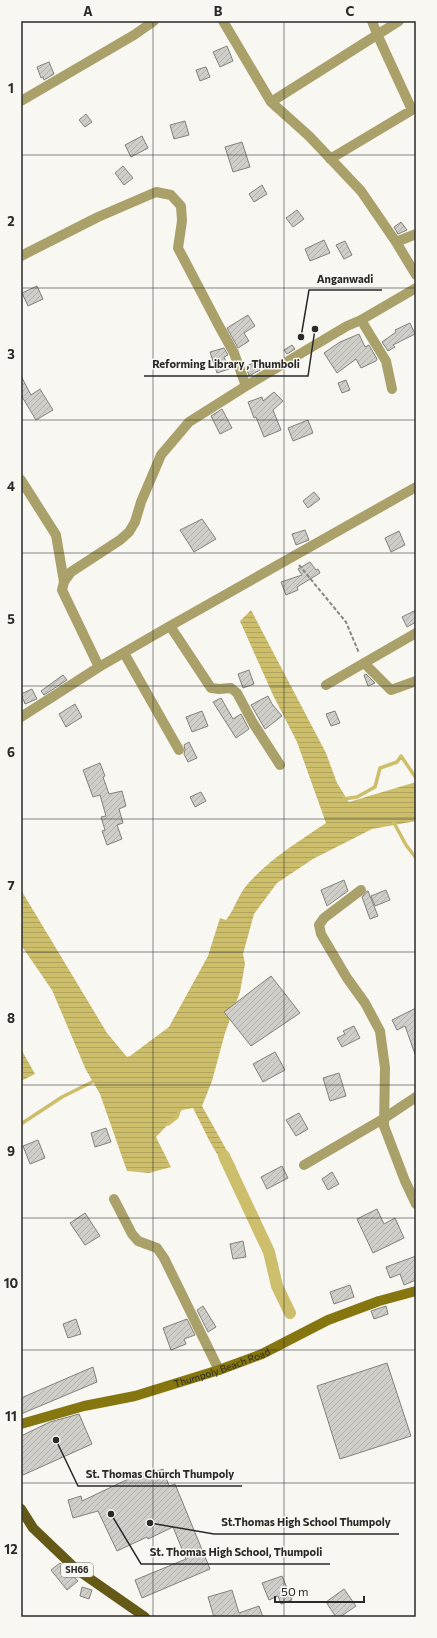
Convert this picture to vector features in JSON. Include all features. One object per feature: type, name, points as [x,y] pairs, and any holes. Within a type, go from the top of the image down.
[{"type":"main road","name":"Thumpoly Beach Road","points":[[21,1424],[84,1406],[135,1396],[219,1370],[262,1354],[328,1320],[379,1301],[416,1291]]},
{"type":"main road","name":"SH66","points":[[21,1509],[33,1528],[76,1569],[145,1617]]},
{"type":"street","points":[[21,101],[134,35],[154,21]]},
{"type":"street","points":[[223,21],[271,102],[309,136],[361,191],[396,242],[416,275]]},
{"type":"street","points":[[330,158],[412,110],[372,21]]},
{"type":"street","points":[[271,102],[399,21]]},
{"type":"street","points":[[21,256],[98,217],[156,192],[171,195],[181,206],[182,221],[178,248],[234,353],[246,386]]},
{"type":"street","points":[[396,242],[416,234]]},
{"type":"street","points":[[100,667],[62,590],[64,582],[71,572],[120,540],[129,532],[135,522],[141,502],[161,455],[189,422],[347,326],[361,320],[416,288]]},
{"type":"street","points":[[361,320],[386,361],[392,389]]},
{"type":"street","points":[[21,480],[56,535],[64,582]]},
{"type":"street","points":[[21,717],[100,667],[170,626],[293,558],[416,487]]},
{"type":"street","points":[[170,626],[211,688],[231,688],[237,693],[253,723],[280,765]]},
{"type":"street","points":[[326,685],[416,633]]},
{"type":"street","points":[[124,653],[179,750]]},
{"type":"street","points":[[364,663],[391,690],[416,682]]},
{"type":"street","points":[[361,890],[324,918],[319,925],[321,934],[347,978],[365,1003],[380,1031],[385,1068],[383,1119],[386,1133],[416,1204]]},
{"type":"street","points":[[304,1165],[383,1119],[416,1097]]},
{"type":"street","points":[[114,1200],[132,1234],[138,1241],[157,1248],[164,1258],[219,1370]]},
{"type":"path","points":[[293,558],[346,622],[364,663]]},
{"type":"shaded area","points":[[251,610],[326,753],[337,783],[349,802],[416,782],[416,821],[372,829],[313,859],[277,883],[254,914],[243,954],[245,964],[240,992],[225,1033],[212,1081],[202,1106],[236,1167],[228,1173],[193,1108],[182,1110],[156,1137],[171,1167],[149,1173],[127,1171],[100,1094],[86,1070],[52,990],[21,945],[21,890],[107,1033],[127,1057],[169,1027],[208,956],[220,918],[226,920],[246,886],[264,868],[284,852],[326,823],[297,742],[273,695],[240,621]]},
{"type":"shaded area","points":[[21,1049],[35,1074],[21,1081]]},
{"type":"building","points":[[227,46],[233,61],[220,67],[213,52]]},
{"type":"building","points":[[49,62],[54,74],[44,80],[43,77],[41,78],[37,67]]},
{"type":"building","points":[[206,67],[210,77],[200,81],[196,70]]},
{"type":"building","points":[[86,114],[92,122],[85,127],[79,120]]},
{"type":"building","points":[[185,121],[189,135],[174,139],[170,125]]},
{"type":"building","points":[[142,136],[148,148],[131,157],[125,145]]},
{"type":"building","points":[[242,142],[250,167],[233,172],[225,147]]},
{"type":"building","points":[[123,166],[133,178],[124,185],[115,173]]},
{"type":"building","points":[[262,185],[267,194],[254,202],[249,194]]},
{"type":"building","points":[[297,210],[304,219],[293,227],[286,218]]},
{"type":"building","points":[[401,222],[407,230],[398,234],[394,227]]},
{"type":"building","points":[[324,240],[330,253],[310,261],[305,249]]},
{"type":"building","points":[[345,241],[352,255],[344,259],[336,245]]},
{"type":"building","points":[[37,286],[43,299],[28,306],[22,293]]},
{"type":"building","points":[[248,315],[255,326],[244,333],[249,341],[238,348],[227,328]]},
{"type":"building","points":[[410,323],[415,334],[393,345],[395,347],[388,351],[382,342],[396,332],[395,330]]},
{"type":"building","points":[[359,334],[365,347],[369,345],[377,359],[376,361],[361,368],[356,359],[337,373],[324,353],[340,342]]},
{"type":"building","points":[[292,345],[295,349],[287,354],[284,350]]},
{"type":"building","points":[[224,348],[228,355],[224,357],[229,369],[217,373],[210,352]]},
{"type":"building","points":[[257,362],[260,370],[249,376],[246,366]]},
{"type":"building","points":[[21,376],[31,395],[40,389],[53,410],[36,420],[21,395]]},
{"type":"building","points":[[346,380],[350,390],[342,393],[338,383]]},
{"type":"building","points":[[274,392],[283,401],[273,410],[281,430],[264,437],[248,402],[262,397],[263,401]]},
{"type":"building","points":[[222,409],[232,428],[220,434],[211,416]]},
{"type":"building","points":[[308,420],[313,433],[293,441],[288,428]]},
{"type":"building","points":[[314,492],[320,499],[308,508],[303,501]]},
{"type":"building","points":[[202,519],[216,539],[194,552],[180,530]]},
{"type":"building","points":[[305,530],[309,540],[296,545],[292,534]]},
{"type":"building","points":[[399,531],[405,545],[391,552],[385,538]]},
{"type":"building","points":[[310,562],[316,570],[318,569],[320,573],[297,587],[298,590],[286,595],[281,582],[302,575],[298,569]]},
{"type":"building","points":[[416,610],[416,622],[407,627],[402,617]]},
{"type":"building","points":[[249,670],[254,684],[243,688],[238,674]]},
{"type":"building","points":[[366,674],[375,683],[368,686],[364,675]]},
{"type":"building","points":[[63,675],[67,680],[44,695],[41,691]]},
{"type":"building","points":[[32,689],[37,699],[25,704],[21,694]]},
{"type":"building","points":[[268,696],[272,704],[282,716],[265,729],[251,705]]},
{"type":"building","points":[[221,698],[233,719],[241,714],[249,729],[236,738],[213,702]]},
{"type":"building","points":[[75,704],[82,717],[66,727],[59,714]]},
{"type":"building","points":[[202,711],[208,726],[192,732],[186,717]]},
{"type":"building","points":[[335,711],[340,723],[331,726],[326,714]]},
{"type":"building","points":[[189,742],[197,758],[188,762],[184,754],[184,745]]},
{"type":"building","points":[[100,763],[109,794],[122,791],[126,806],[119,809],[123,823],[117,825],[122,839],[107,845],[102,831],[105,830],[101,817],[106,816],[100,795],[93,797],[83,770]]},
{"type":"building","points":[[201,792],[206,801],[195,807],[190,797]]},
{"type":"building","points":[[344,880],[348,891],[327,906],[321,890]]},
{"type":"building","points":[[386,890],[390,900],[375,906],[371,896]]},
{"type":"building","points":[[367,891],[378,916],[370,919],[362,897]]},
{"type":"building","points":[[271,976],[300,1013],[251,1046],[224,1012]]},
{"type":"building","points":[[416,1008],[415,1054],[405,1026],[397,1030],[392,1020]]},
{"type":"building","points":[[354,1026],[360,1038],[342,1047],[337,1038],[345,1034],[343,1031]]},
{"type":"building","points":[[275,1052],[285,1070],[263,1082],[253,1064]]},
{"type":"building","points":[[339,1073],[346,1096],[330,1101],[323,1078]]},
{"type":"building","points":[[299,1113],[308,1129],[296,1136],[286,1120]]},
{"type":"building","points":[[106,1128],[111,1142],[95,1147],[91,1133]]},
{"type":"building","points":[[38,1140],[45,1158],[30,1164],[23,1146]]},
{"type":"building","points":[[282,1166],[288,1178],[267,1189],[261,1177]]},
{"type":"building","points":[[332,1172],[339,1184],[328,1190],[322,1179]]},
{"type":"building","points":[[377,1209],[384,1224],[395,1218],[404,1238],[373,1253],[357,1219]]},
{"type":"building","points":[[85,1213],[100,1236],[85,1245],[70,1223]]},
{"type":"building","points":[[243,1241],[246,1257],[233,1259],[230,1244]]},
{"type":"building","points":[[416,1256],[416,1280],[404,1285],[400,1274],[390,1278],[386,1267]]},
{"type":"building","points":[[350,1285],[354,1297],[334,1304],[330,1292]]},
{"type":"building","points":[[203,1306],[216,1327],[208,1332],[197,1310]]},
{"type":"building","points":[[386,1306],[388,1314],[374,1319],[371,1311]]},
{"type":"building","points":[[76,1319],[81,1334],[68,1338],[63,1324]]},
{"type":"building","points":[[187,1319],[195,1335],[184,1339],[186,1344],[171,1350],[163,1328]]},
{"type":"building","points":[[387,1363],[411,1436],[340,1459],[317,1386]]},
{"type":"building","points":[[93,1367],[97,1382],[21,1414],[21,1398]]},
{"type":"building","points":[[79,1414],[92,1444],[23,1475],[21,1470],[21,1436],[50,1422]]},
{"type":"building","points":[[163,1469],[169,1486],[175,1484],[210,1569],[142,1598],[135,1580],[186,1559],[173,1527],[117,1551],[98,1511],[73,1518],[68,1500],[81,1496],[82,1501],[143,1472],[145,1476]]},
{"type":"building","points":[[60,1563],[78,1581],[67,1590],[51,1570]]},
{"type":"building","points":[[282,1576],[292,1600],[281,1604],[278,1596],[269,1600],[262,1583]]},
{"type":"building","points":[[82,1587],[92,1590],[89,1599],[80,1596]]},
{"type":"building","points":[[344,1589],[356,1606],[340,1617],[336,1617],[326,1602]]},
{"type":"building","points":[[232,1590],[239,1613],[259,1606],[263,1617],[214,1617],[208,1597]]},
{"type":"waterway","points":[[343,799],[357,797],[375,787],[380,768],[397,762],[401,756],[416,778]]},
{"type":"waterway","points":[[393,821],[406,845],[416,858]]},
{"type":"waterway","points":[[21,1124],[62,1097],[96,1080]]},
{"type":"waterway","points":[[168,1124],[177,1117],[179,1111]]},
{"type":"waterway","points":[[224,1156],[269,1252],[277,1286],[290,1313]]},
{"type":"place","name":"Reforming Library , Thumboli","points":[[315,329]]},
{"type":"place","name":"Anganwadi","points":[[301,337]]},
{"type":"place","name":"St. Thomas Church Thumpoly","points":[[56,1440]]},
{"type":"place","name":"St. Thomas High School, Thumpoli","points":[[111,1514]]},
{"type":"place","name":"St.Thomas High School Thumpoly","points":[[150,1523]]}]
